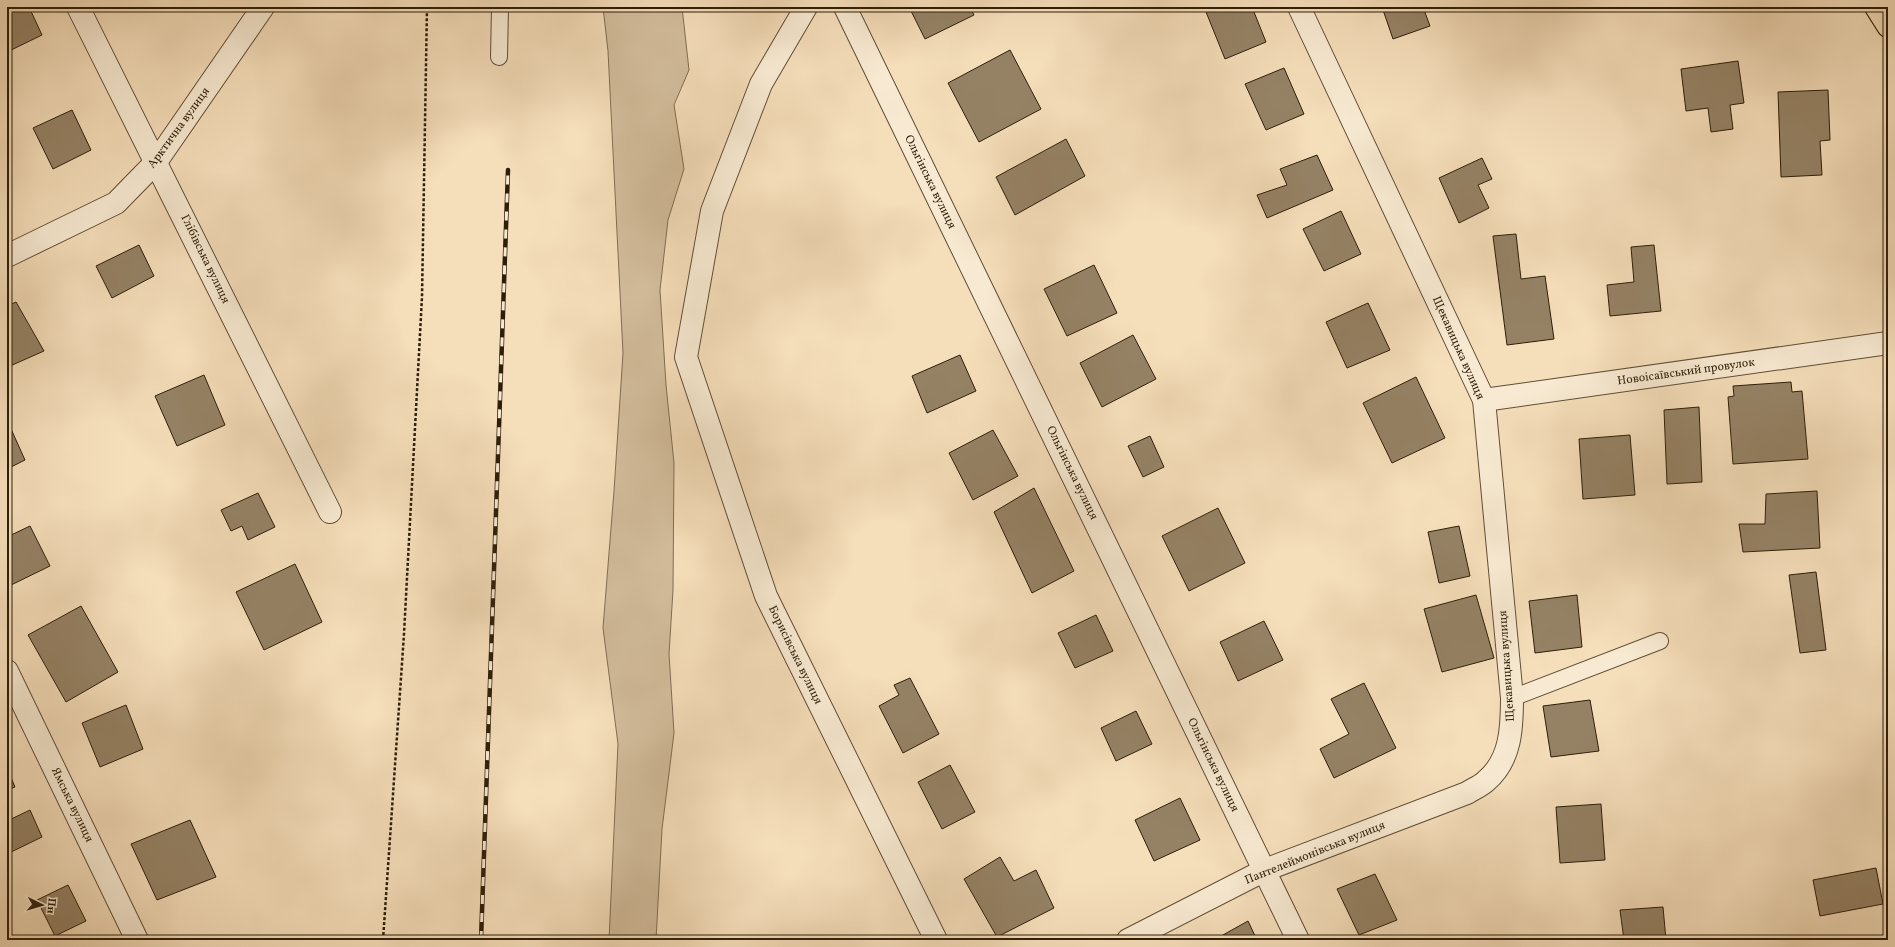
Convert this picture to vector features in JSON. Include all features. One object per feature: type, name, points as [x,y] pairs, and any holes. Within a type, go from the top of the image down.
[{"type":"main road","points":[[1876,7],[1888,26]]},
{"type":"street","name":"Глібівська вулиця","points":[[78,7],[330,512]]},
{"type":"street","name":"Арктична вулиця","points":[[7,256],[116,203],[156,162],[263,7]]},
{"type":"street","name":"Борисівська вулиця","points":[[806,7],[761,84],[712,211],[686,357],[766,596],[936,940]]},
{"type":"street","name":"Ольгінська вулиця","points":[[845,7],[1298,940]]},
{"type":"street","name":"Щекавицька вулиця","points":[[1299,7],[1484,400],[1512,698],[1512,723],[1509,744],[1500,765]]},
{"type":"street","name":"Новоісаївський провулок","points":[[1484,400],[1888,344]]},
{"type":"street","name":"Ямська вулиця","points":[[7,671],[137,940]]},
{"type":"street","name":"Пантелеймонівська вулиця","points":[[1128,940],[1265,870],[1467,793],[1486,781],[1500,765]]},
{"type":"lane","points":[[499,57],[500,7]]},
{"type":"lane","points":[[1512,698],[1660,641]]},
{"type":"path","points":[[383,940],[404,634],[422,297],[427,7]]},
{"type":"shaded area","points":[[603,7],[682,7],[689,70],[674,105],[684,169],[668,220],[660,290],[666,385],[674,463],[673,590],[669,654],[674,733],[662,829],[656,940],[609,940],[618,744],[603,628],[623,353],[608,51]]},
{"type":"building","points":[[12,7],[29,7],[42,35],[7,52],[7,9]]},
{"type":"building","points":[[909,7],[970,7],[974,15],[925,39]]},
{"type":"building","points":[[1204,7],[1252,7],[1266,42],[1225,59]]},
{"type":"building","points":[[1382,7],[1423,7],[1430,26],[1393,39]]},
{"type":"building","points":[[1010,50],[1041,109],[979,142],[948,83]]},
{"type":"building","points":[[1738,61],[1744,103],[1730,105],[1733,129],[1711,132],[1708,108],[1686,111],[1681,69]]},
{"type":"building","points":[[1284,68],[1304,114],[1266,130],[1245,84]]},
{"type":"building","points":[[1828,90],[1830,140],[1820,141],[1822,175],[1781,177],[1778,92]]},
{"type":"building","points":[[72,110],[91,150],[53,169],[33,128]]},
{"type":"building","points":[[1066,139],[1085,176],[1015,215],[996,177]]},
{"type":"building","points":[[1317,155],[1333,190],[1267,218],[1257,195],[1287,185],[1280,169]]},
{"type":"building","points":[[1482,158],[1492,179],[1478,185],[1489,208],[1459,223],[1439,178]]},
{"type":"building","points":[[1341,211],[1361,254],[1324,271],[1303,229]]},
{"type":"building","points":[[1516,234],[1521,279],[1545,276],[1554,339],[1507,345],[1493,236]]},
{"type":"building","points":[[139,245],[154,276],[112,298],[96,266]]},
{"type":"building","points":[[1654,245],[1661,311],[1610,316],[1607,285],[1634,282],[1631,247]]},
{"type":"building","points":[[1094,265],[1117,313],[1067,336],[1044,289]]},
{"type":"building","points":[[16,302],[44,351],[10,366],[7,360],[7,306]]},
{"type":"building","points":[[1368,303],[1390,350],[1347,368],[1326,322]]},
{"type":"building","points":[[1133,335],[1156,379],[1102,407],[1080,363]]},
{"type":"building","points":[[960,355],[976,391],[927,413],[912,376]]},
{"type":"building","points":[[204,375],[225,425],[177,446],[155,396]]},
{"type":"building","points":[[1416,377],[1445,438],[1392,463],[1363,403]]},
{"type":"building","points":[[1791,382],[1792,392],[1802,391],[1808,459],[1733,464],[1728,397],[1734,396],[1733,386]]},
{"type":"building","points":[[1699,407],[1702,482],[1667,484],[1664,410]]},
{"type":"building","points":[[11,429],[25,460],[7,469],[7,431]]},
{"type":"building","points":[[993,430],[1018,476],[973,500],[949,453]]},
{"type":"building","points":[[1630,435],[1635,495],[1583,499],[1579,439]]},
{"type":"building","points":[[1150,436],[1164,467],[1143,477],[1128,446]]},
{"type":"building","points":[[1034,488],[1074,571],[1032,593],[994,512]]},
{"type":"building","points":[[1817,491],[1820,548],[1743,552],[1739,524],[1765,524],[1766,494]]},
{"type":"building","points":[[258,493],[275,527],[248,540],[242,526],[231,531],[221,510]]},
{"type":"building","points":[[1218,508],[1245,563],[1189,591],[1162,536]]},
{"type":"building","points":[[30,526],[50,566],[9,586],[7,582],[7,537]]},
{"type":"building","points":[[1459,526],[1470,576],[1439,583],[1428,532]]},
{"type":"building","points":[[295,564],[322,622],[264,650],[236,592]]},
{"type":"building","points":[[1816,572],[1826,650],[1800,653],[1789,575]]},
{"type":"building","points":[[1476,595],[1494,658],[1442,672],[1424,609]]},
{"type":"building","points":[[1577,595],[1582,647],[1535,653],[1529,601]]},
{"type":"building","points":[[81,606],[118,672],[66,702],[28,635]]},
{"type":"building","points":[[1096,615],[1113,651],[1075,668],[1058,633]]},
{"type":"building","points":[[1264,621],[1283,660],[1238,681],[1220,642]]},
{"type":"building","points":[[910,678],[939,734],[903,753],[879,706],[899,695],[894,685]]},
{"type":"building","points":[[1364,683],[1396,748],[1334,778],[1320,749],[1349,734],[1331,699]]},
{"type":"building","points":[[1590,700],[1599,751],[1551,757],[1543,706]]},
{"type":"building","points":[[126,705],[143,749],[100,767],[82,723]]},
{"type":"building","points":[[1136,711],[1152,744],[1116,761],[1101,728]]},
{"type":"building","points":[[950,765],[975,812],[942,829],[918,782]]},
{"type":"building","points":[[7,768],[15,787],[7,790]]},
{"type":"building","points":[[1180,798],[1200,840],[1154,861],[1135,820]]},
{"type":"building","points":[[1601,804],[1605,860],[1560,863],[1556,807]]},
{"type":"building","points":[[30,810],[42,837],[7,854],[7,821]]},
{"type":"building","points":[[190,820],[216,877],[157,900],[131,844]]},
{"type":"building","points":[[1000,857],[1014,881],[1036,870],[1054,908],[997,937],[964,879]]},
{"type":"building","points":[[1876,868],[1883,904],[1820,916],[1813,880]]},
{"type":"building","points":[[1375,874],[1397,920],[1359,935],[1337,889]]},
{"type":"building","points":[[68,885],[86,921],[55,936],[37,900]]},
{"type":"building","points":[[1663,907],[1666,940],[1624,940],[1620,910]]},
{"type":"building","points":[[1248,921],[1257,940],[1214,940]]},
{"type":"railway","points":[[481,940],[508,170]]}]
